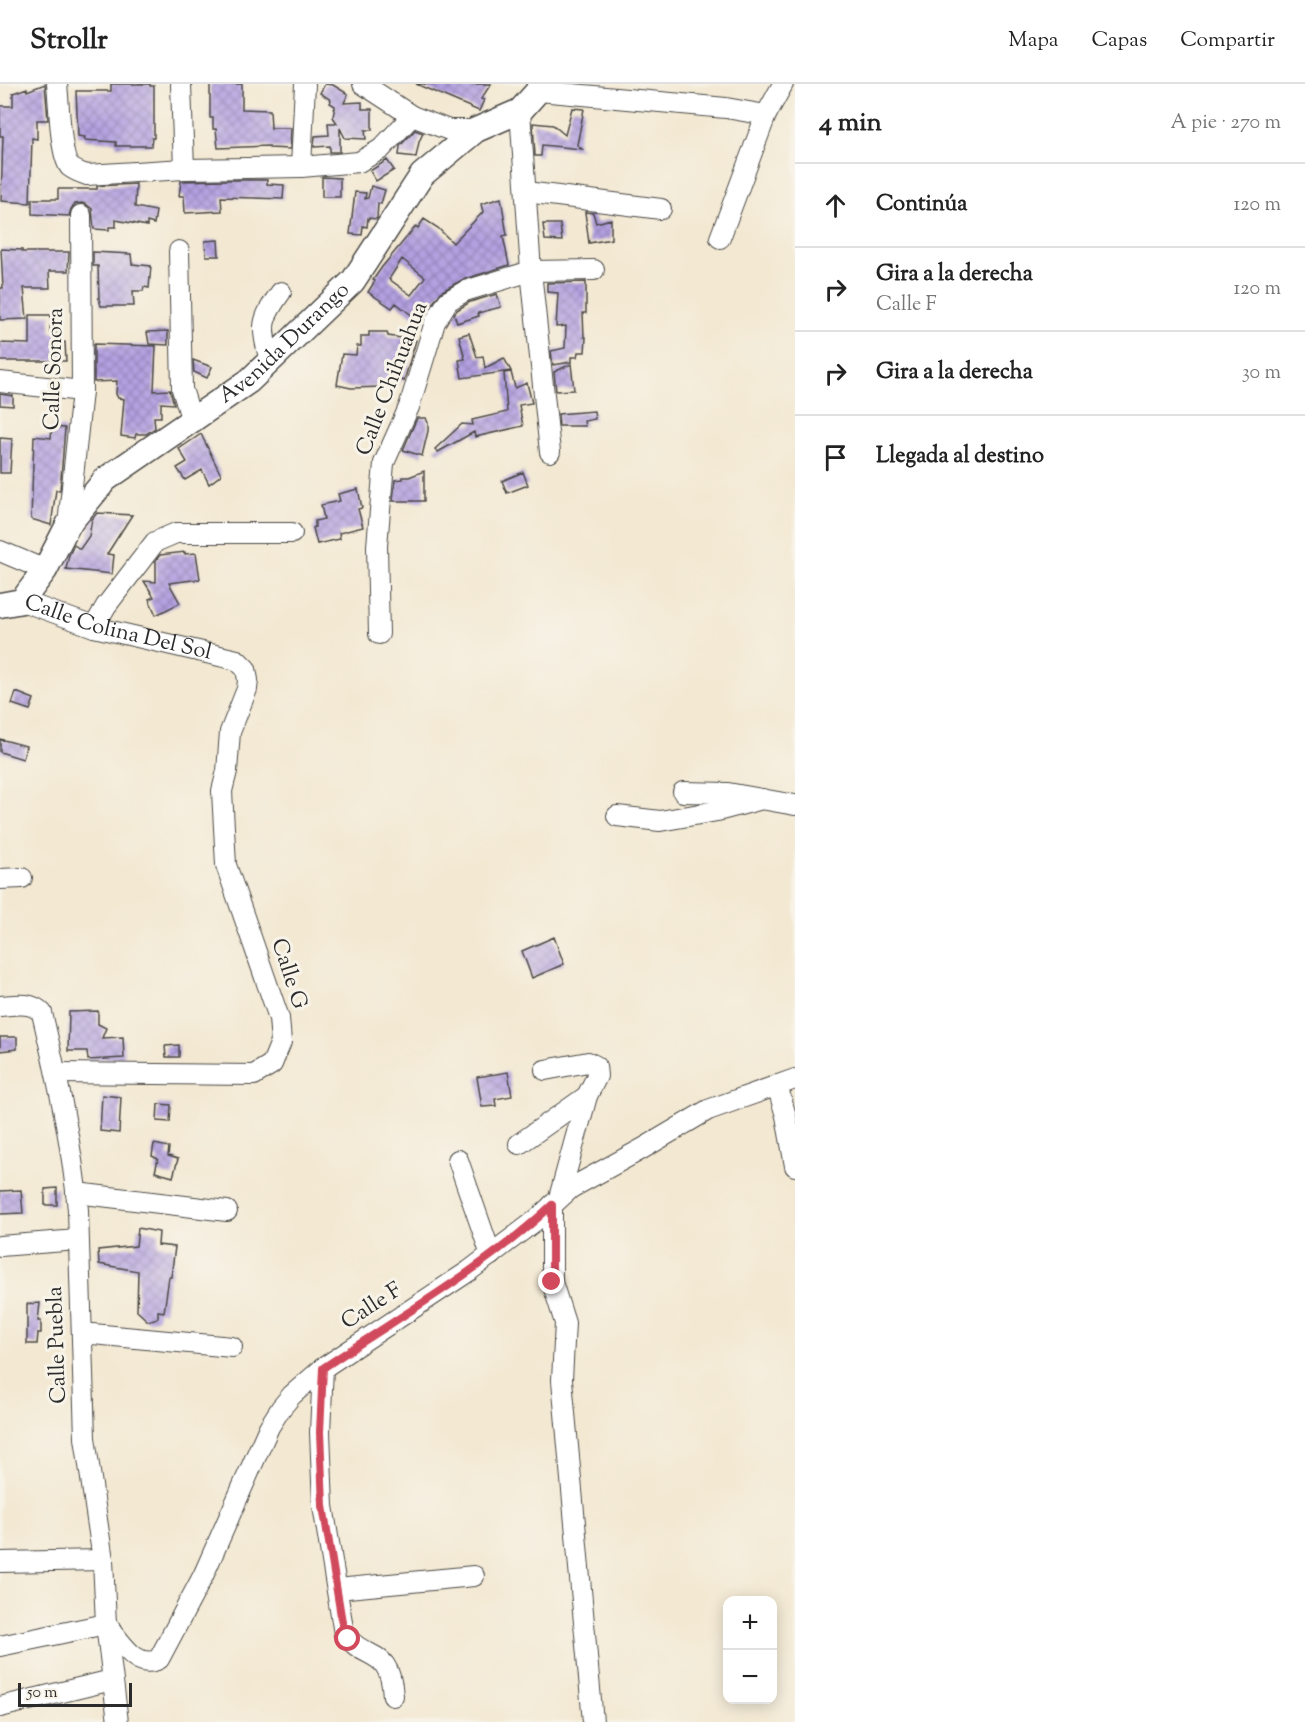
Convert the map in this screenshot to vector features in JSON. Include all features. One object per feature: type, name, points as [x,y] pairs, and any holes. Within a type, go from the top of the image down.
[{"type":"main road","name":"Avenida Durango","points":[[11,603],[45,570],[68,525],[106,479],[249,381],[353,281],[422,175],[476,130],[520,111],[541,88]]},
{"type":"street","points":[[57,84],[64,154],[69,166],[87,175],[184,169],[302,167],[359,162],[381,149],[412,116]]},
{"type":"street","points":[[181,84],[184,169]]},
{"type":"street","points":[[302,167],[305,84]]},
{"type":"street","points":[[363,84],[412,116],[450,130],[476,130]]},
{"type":"street","points":[[720,238],[766,115],[783,84]]},
{"type":"street","points":[[541,88],[726,108],[766,115]]},
{"type":"street","points":[[520,111],[531,271],[550,452]]},
{"type":"street","points":[[526,192],[661,209]]},
{"type":"street","name":"Calle Sonora","points":[[68,525],[82,391],[81,215]]},
{"type":"street","points":[[179,251],[182,388],[192,420]]},
{"type":"street","name":"Calle Chihuahua","points":[[379,634],[377,546],[384,463],[409,407],[435,322],[448,301],[465,291],[531,271],[594,270]]},
{"type":"street","points":[[270,361],[263,335],[266,313],[281,292]]},
{"type":"street","points":[[0,382],[82,391]]},
{"type":"street","points":[[94,627],[106,606],[155,542],[176,533],[292,533]]},
{"type":"street","points":[[0,551],[45,570]]},
{"type":"street","name":"Calle Colina Del Sol","points":[[11,603],[94,627],[237,660]]},
{"type":"street","name":"Calle G","points":[[56,1073],[254,1075],[272,1064],[281,1042],[279,1018],[225,865],[222,791],[227,771],[230,732],[247,689],[248,680],[246,669],[237,660]]},
{"type":"street","points":[[683,792],[728,793],[795,805]]},
{"type":"street","points":[[617,816],[660,821],[717,811],[762,799]]},
{"type":"street","points":[[0,879],[22,878]]},
{"type":"street","name":"Calle Puebla","points":[[0,1006],[36,1006],[42,1013],[56,1073],[76,1193],[85,1438],[103,1560],[106,1624],[118,1722]]},
{"type":"street","points":[[545,1070],[588,1062],[596,1066],[597,1076],[587,1096],[556,1202],[552,1282],[565,1323],[562,1380],[593,1722]]},
{"type":"street","points":[[786,1082],[786,1116],[795,1166]]},
{"type":"street","name":"Calle F","points":[[106,1624],[142,1663],[151,1663],[159,1659],[203,1576],[269,1427],[292,1395],[323,1368],[418,1306],[490,1255],[535,1221],[571,1188],[708,1110],[786,1082]]},
{"type":"street","points":[[519,1144],[587,1096]]},
{"type":"street","points":[[458,1160],[490,1255]]},
{"type":"street","points":[[76,1193],[227,1211]]},
{"type":"street","points":[[0,1246],[78,1240]]},
{"type":"street","points":[[82,1333],[232,1347]]},
{"type":"street","points":[[323,1368],[320,1432],[323,1506],[344,1634],[348,1639],[380,1659],[387,1667],[392,1680],[393,1696]]},
{"type":"street","points":[[0,1562],[103,1560]]},
{"type":"street","points":[[337,1589],[474,1576]]},
{"type":"street","points":[[0,1646],[106,1624]]},
{"type":"street","points":[[0,1707],[112,1680]]},
{"type":"building","points":[[45,84],[48,120],[37,120],[37,139],[32,138],[30,203],[1,201],[3,136],[0,136],[0,106],[13,106],[13,93],[27,88],[27,91]]},
{"type":"building","points":[[111,84],[150,84],[154,86],[154,138],[152,138],[151,146],[116,146],[116,142],[84,140],[85,137],[78,136],[76,91],[111,91]]},
{"type":"building","points":[[210,84],[242,84],[242,109],[270,110],[271,128],[291,128],[290,149],[269,148],[269,146],[218,148],[216,129],[213,129],[213,118],[210,118]]},
{"type":"building","points":[[325,84],[333,85],[348,94],[344,103],[362,102],[362,109],[372,109],[372,130],[365,130],[366,139],[345,138],[340,128],[340,152],[330,152],[330,146],[314,147],[315,136],[329,135],[328,123],[337,123],[333,117],[335,106],[330,103],[331,100],[320,93]]},
{"type":"building","points":[[416,84],[491,84],[481,99],[484,100],[479,111]]},
{"type":"building","points":[[572,108],[584,109],[577,145],[582,149],[542,145],[541,156],[535,156],[533,123],[553,125],[565,135]]},
{"type":"building","points":[[415,130],[423,133],[416,157],[399,155],[400,146]]},
{"type":"building","points":[[387,160],[394,170],[376,181],[370,171]]},
{"type":"building","points":[[322,177],[340,178],[340,197],[322,197]]},
{"type":"building","points":[[267,180],[267,184],[284,185],[283,199],[221,197],[222,211],[185,213],[184,196],[179,196],[181,181]]},
{"type":"building","points":[[136,184],[135,207],[156,211],[154,224],[147,222],[147,226],[116,220],[116,227],[109,227],[109,230],[94,229],[92,209],[82,203],[75,204],[69,216],[32,214],[32,199],[58,199],[58,189],[97,189],[97,186]]},
{"type":"building","points":[[371,186],[385,190],[381,204],[378,203],[377,219],[368,218],[367,227],[363,226],[362,235],[350,234],[355,192],[366,193],[365,199],[368,198]]},
{"type":"building","points":[[501,198],[507,235],[503,236],[509,265],[462,280],[442,291],[419,321],[396,303],[392,308],[368,292],[382,267],[424,219],[438,228],[453,243],[483,212],[481,204]],"holes":[[[402,259],[425,277],[411,295],[389,279]]]},
{"type":"building","points":[[585,212],[593,213],[596,223],[611,219],[611,239],[589,243]]},
{"type":"building","points":[[543,224],[560,224],[562,241],[545,240]]},
{"type":"building","points":[[218,240],[219,256],[206,256],[205,241]]},
{"type":"building","points":[[1,249],[22,250],[22,252],[69,252],[68,271],[49,271],[50,288],[24,288],[27,319],[0,320],[0,288],[3,288]]},
{"type":"building","points":[[93,252],[131,254],[132,264],[151,266],[149,288],[144,287],[143,291],[133,291],[134,306],[101,306],[98,266],[93,266]]},
{"type":"building","points":[[586,282],[586,313],[583,313],[585,352],[578,352],[577,357],[571,357],[571,362],[553,365],[551,351],[565,348],[566,326],[556,327],[558,293],[547,292],[547,283]]},
{"type":"building","points":[[497,294],[501,307],[478,313],[479,316],[457,323],[454,314],[457,310],[470,302]]},
{"type":"building","points":[[30,315],[51,315],[50,333],[58,333],[58,343],[65,342],[66,361],[0,361],[0,343],[30,344]]},
{"type":"building","points":[[168,331],[168,345],[149,344],[147,332]]},
{"type":"building","points":[[369,332],[387,332],[388,336],[416,340],[404,381],[400,380],[398,385],[382,381],[382,387],[351,388],[337,385],[342,354],[356,355],[357,346],[361,346],[361,336],[369,336]]},
{"type":"building","points":[[469,333],[477,357],[483,356],[485,368],[504,358],[511,371],[462,378],[459,360],[465,359],[459,336]]},
{"type":"building","points":[[94,344],[156,346],[154,391],[170,390],[174,404],[161,403],[161,417],[154,417],[155,428],[146,434],[136,434],[135,438],[121,436],[124,399],[118,398],[116,394],[117,381],[94,382]]},
{"type":"building","points":[[193,360],[212,367],[207,378],[194,372]]},
{"type":"building","points":[[571,364],[574,390],[556,391],[554,372]]},
{"type":"building","points":[[511,372],[515,388],[527,383],[532,403],[519,405],[523,426],[475,437],[474,432],[438,452],[435,449],[462,424],[473,425],[472,420],[507,412],[504,373]]},
{"type":"building","points":[[0,394],[13,396],[13,406],[0,405]]},
{"type":"building","points":[[594,411],[595,419],[584,421],[585,426],[559,426],[558,414]]},
{"type":"building","points":[[417,418],[426,418],[428,423],[422,456],[403,450]]},
{"type":"building","points":[[52,427],[65,428],[60,490],[56,490],[51,525],[31,519],[34,436],[51,438]]},
{"type":"building","points":[[201,434],[221,475],[209,484],[202,470],[185,480],[177,468],[187,462],[179,449]]},
{"type":"building","points":[[0,438],[12,439],[10,473],[0,473]]},
{"type":"building","points":[[424,471],[424,501],[393,501],[395,480]]},
{"type":"building","points":[[523,472],[528,485],[507,493],[502,481]]},
{"type":"building","points":[[358,489],[362,508],[358,509],[363,527],[339,533],[340,539],[317,544],[313,528],[315,521],[324,519],[321,505],[340,501],[338,494]]},
{"type":"building","points":[[97,513],[132,515],[107,554],[114,555],[112,574],[66,569],[74,545],[80,549],[89,536],[92,519]]},
{"type":"building","points":[[185,552],[185,554],[196,553],[200,579],[169,583],[180,603],[156,615],[149,599],[154,597],[144,581],[156,582],[156,560],[160,555]]},
{"type":"building","points":[[16,692],[34,699],[30,710],[12,704]]},
{"type":"building","points":[[0,739],[26,746],[23,759],[0,752]]},
{"type":"building","points":[[554,937],[564,964],[532,978],[522,951]]},
{"type":"building","points":[[98,1011],[98,1024],[106,1028],[102,1038],[123,1037],[124,1058],[88,1060],[87,1051],[68,1051],[69,1012]]},
{"type":"building","points":[[0,1037],[17,1037],[17,1049],[0,1051]]},
{"type":"building","points":[[179,1045],[179,1057],[166,1057],[165,1046]]},
{"type":"building","points":[[508,1072],[512,1096],[495,1099],[496,1106],[482,1107],[477,1077]]},
{"type":"building","points":[[102,1095],[121,1097],[119,1133],[100,1131]]},
{"type":"building","points":[[158,1104],[171,1105],[170,1122],[157,1121]]},
{"type":"building","points":[[154,1144],[169,1147],[168,1156],[178,1159],[173,1177],[155,1172],[158,1159],[152,1156]]},
{"type":"building","points":[[57,1188],[57,1205],[45,1205],[45,1189]]},
{"type":"building","points":[[21,1190],[23,1213],[0,1214],[0,1191]]},
{"type":"building","points":[[138,1228],[159,1232],[158,1245],[175,1247],[164,1312],[158,1311],[158,1318],[148,1321],[137,1311],[138,1271],[99,1264],[98,1250],[136,1246]]},
{"type":"building","points":[[40,1303],[38,1321],[41,1321],[41,1333],[38,1333],[37,1344],[27,1344],[27,1304]]},
{"type":"route","points":[[348,1639],[344,1634],[323,1506],[320,1432],[323,1368],[469,1271],[535,1221],[552,1205],[552,1282]]}]
